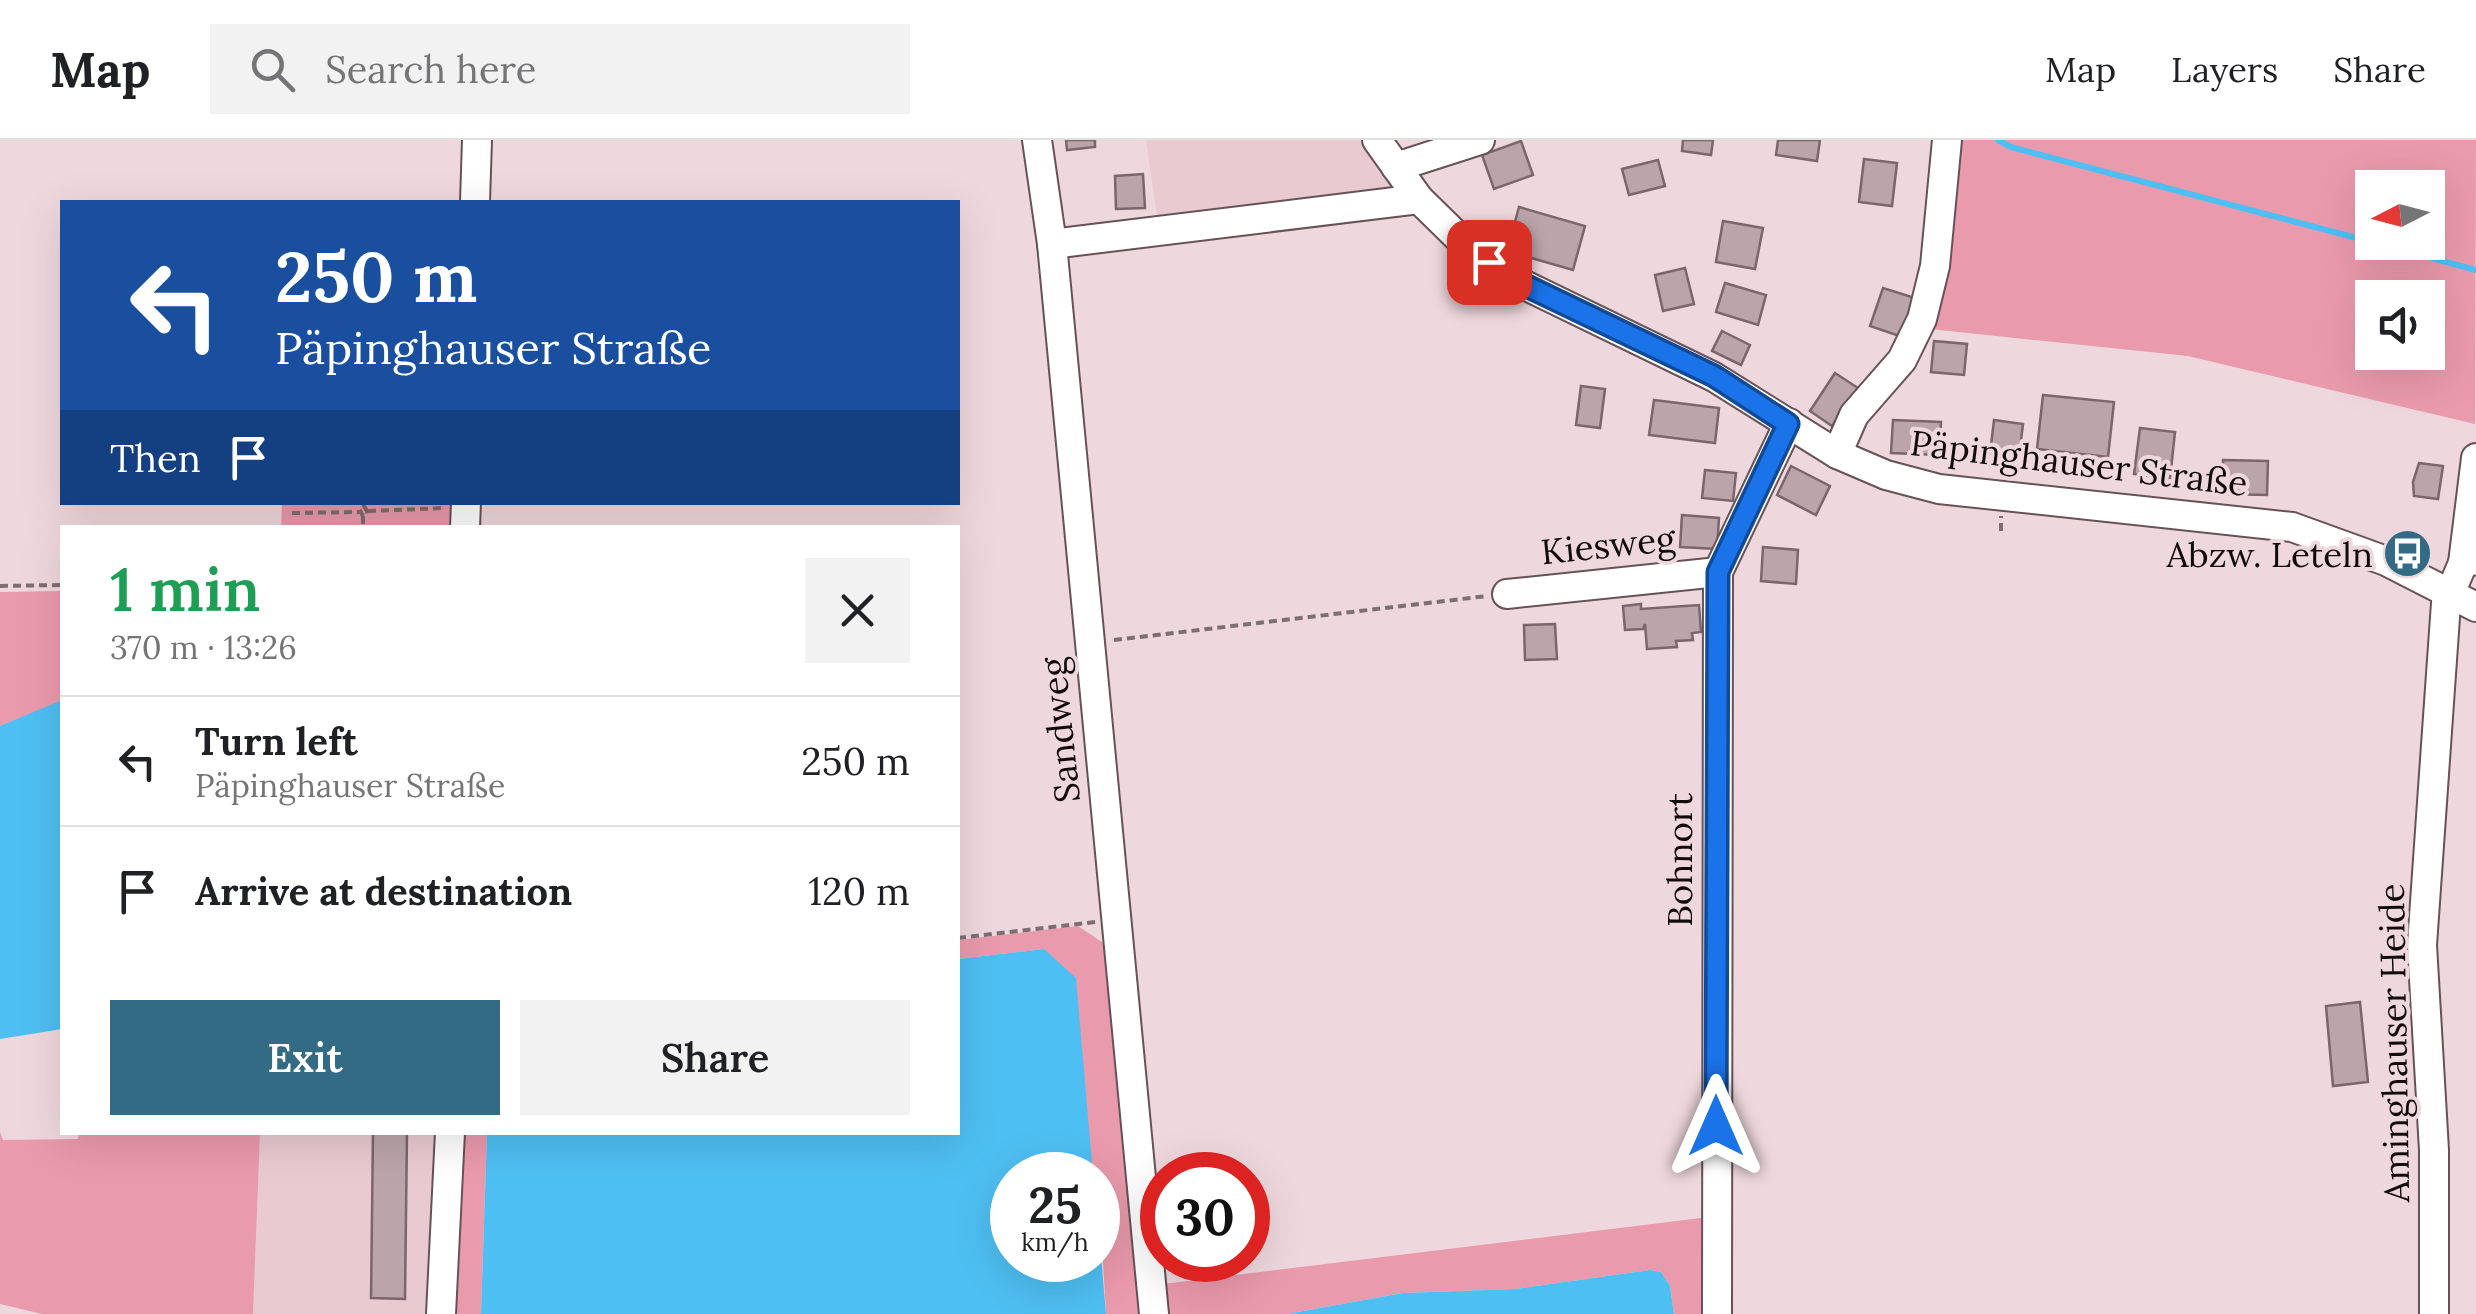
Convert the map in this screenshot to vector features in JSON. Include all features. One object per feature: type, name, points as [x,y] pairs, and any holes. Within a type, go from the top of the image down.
[{"type":"street","points":[[475,200],[477,140]]},
{"type":"street","name":"Sandweg","points":[[1036,140],[1052,244],[1154,1314]]},
{"type":"street","name":"Päpinghauser Straße","points":[[1377,140],[1419,200],[1468,247],[1510,278],[1714,376],[1837,454],[1886,476],[1939,489],[2292,527],[2386,561],[2476,607]]},
{"type":"street","points":[[1396,167],[1480,140]]},
{"type":"street","points":[[1837,454],[1854,415],[1902,360],[1922,318],[1934,266],[1948,140]]},
{"type":"street","points":[[1052,244],[1419,200]]},
{"type":"street","name":"Bohnort","points":[[1717,1314],[1718,572],[1788,424]]},
{"type":"street","points":[[2449,591],[2470,562],[2476,458]]},
{"type":"street","name":"Kiesweg","points":[[1507,594],[1718,572]]},
{"type":"street","name":"Aminghauser Heide","points":[[2434,1314],[2434,1150],[2422,945],[2449,591]]},
{"type":"street","points":[[441,1314],[450,1135]]},
{"type":"path","points":[[363,525],[361,514],[366,506],[465,512]]},
{"type":"path","points":[[292,513],[361,514]]},
{"type":"path","points":[[0,586],[60,585]]},
{"type":"path","points":[[1089,643],[1507,594]]},
{"type":"path","points":[[960,938],[1116,920]]},
{"type":"shaded area","points":[[1146,140],[1368,140],[1398,193],[1158,223]]},
{"type":"shaded area","points":[[1953,140],[2476,140],[2475,424],[2188,356],[1930,329]]},
{"type":"shaded area","points":[[282,505],[457,505],[456,525],[281,525]]},
{"type":"shaded area","points":[[60,591],[60,704],[0,726],[0,592]]},
{"type":"shaded area","points":[[1078,926],[1108,946],[1142,1314],[1106,1314],[1104,1282],[1120,1282],[1120,1152],[1088,1152],[1044,949],[960,959],[960,940]]},
{"type":"shaded area","points":[[0,1132],[3,1140],[78,1139],[79,1135],[260,1135],[253,1314],[42,1314],[0,1304]]},
{"type":"shaded area","points":[[260,1135],[439,1135],[433,1314],[253,1314]]},
{"type":"shaded area","points":[[455,1135],[487,1135],[481,1314],[448,1314]]},
{"type":"shaded area","points":[[1709,1217],[1710,1314],[1674,1314],[1670,1286],[1661,1272],[1650,1270],[1515,1289],[1403,1293],[1287,1314],[1165,1314],[1163,1284],[1270,1282],[1270,1271]]},
{"type":"water","points":[[60,701],[60,1029],[0,1039],[0,726]]},
{"type":"water","points":[[1044,949],[1076,978],[1091,1152],[990,1152],[990,1282],[1103,1282],[1106,1314],[481,1314],[487,1135],[960,1135],[960,959]]},
{"type":"water","points":[[1650,1270],[1661,1272],[1670,1286],[1674,1314],[1287,1314],[1403,1293],[1515,1289]]},
{"type":"building","points":[[1066,140],[1095,140],[1095,147],[1067,150]]},
{"type":"building","points":[[1683,140],[1713,140],[1711,155],[1682,151]]},
{"type":"building","points":[[1778,140],[1820,140],[1817,161],[1776,155]]},
{"type":"building","points":[[1521,141],[1533,175],[1494,189],[1482,155]]},
{"type":"building","points":[[1864,159],[1897,163],[1892,206],[1859,202]]},
{"type":"building","points":[[1658,160],[1665,186],[1629,195],[1622,169]]},
{"type":"building","points":[[1143,174],[1145,208],[1116,209],[1115,176]]},
{"type":"building","points":[[1519,207],[1585,226],[1573,270],[1507,251]]},
{"type":"building","points":[[1723,221],[1763,228],[1755,269],[1716,262]]},
{"type":"building","points":[[1685,268],[1694,304],[1663,311],[1655,275]]},
{"type":"building","points":[[1725,283],[1766,295],[1758,325],[1716,312]]},
{"type":"building","points":[[1883,288],[1915,298],[1902,337],[1870,326]]},
{"type":"building","points":[[1722,331],[1750,345],[1741,365],[1712,351]]},
{"type":"building","points":[[1934,341],[1967,344],[1964,375],[1931,372]]},
{"type":"building","points":[[1835,373],[1858,388],[1832,426],[1810,411]]},
{"type":"building","points":[[1581,386],[1605,389],[1600,428],[1576,425]]},
{"type":"building","points":[[2043,395],[2114,402],[2108,457],[2037,449]]},
{"type":"building","points":[[1654,400],[1719,408],[1715,443],[1649,435]]},
{"type":"building","points":[[1893,420],[1941,422],[1939,455],[1891,453]]},
{"type":"building","points":[[1994,420],[2023,424],[2019,457],[1990,454]]},
{"type":"building","points":[[2140,428],[2175,432],[2170,479],[2134,474]]},
{"type":"building","points":[[2223,460],[2268,461],[2267,495],[2222,494]]},
{"type":"building","points":[[2419,463],[2443,466],[2438,499],[2414,496],[2413,482]]},
{"type":"building","points":[[1791,466],[1830,486],[1816,515],[1777,495]]},
{"type":"building","points":[[1705,470],[1736,473],[1733,501],[1702,498]]},
{"type":"building","points":[[1682,515],[1719,518],[1717,549],[1680,547]]},
{"type":"building","points":[[1763,547],[1798,550],[1796,584],[1761,581]]},
{"type":"building","points":[[1641,604],[1641,609],[1699,605],[1701,632],[1692,633],[1693,640],[1676,641],[1677,647],[1647,649],[1645,624],[1643,629],[1625,630],[1623,606]]},
{"type":"building","points":[[1555,624],[1557,659],[1525,660],[1524,625]]},
{"type":"building","points":[[2360,1002],[2368,1082],[2333,1086],[2326,1006]]},
{"type":"building","points":[[373,1135],[407,1135],[405,1299],[371,1298]]},
{"type":"waterway","points":[[1998,140],[2011,147],[2355,238]]},
{"type":"waterway","points":[[2439,260],[2476,270]]},
{"type":"place","name":"Abzw. Leteln","points":[[2408,554]]},
{"type":"route","points":[[1489,262],[1510,278],[1714,376],[1788,424],[1718,572],[1716,1126]]}]
